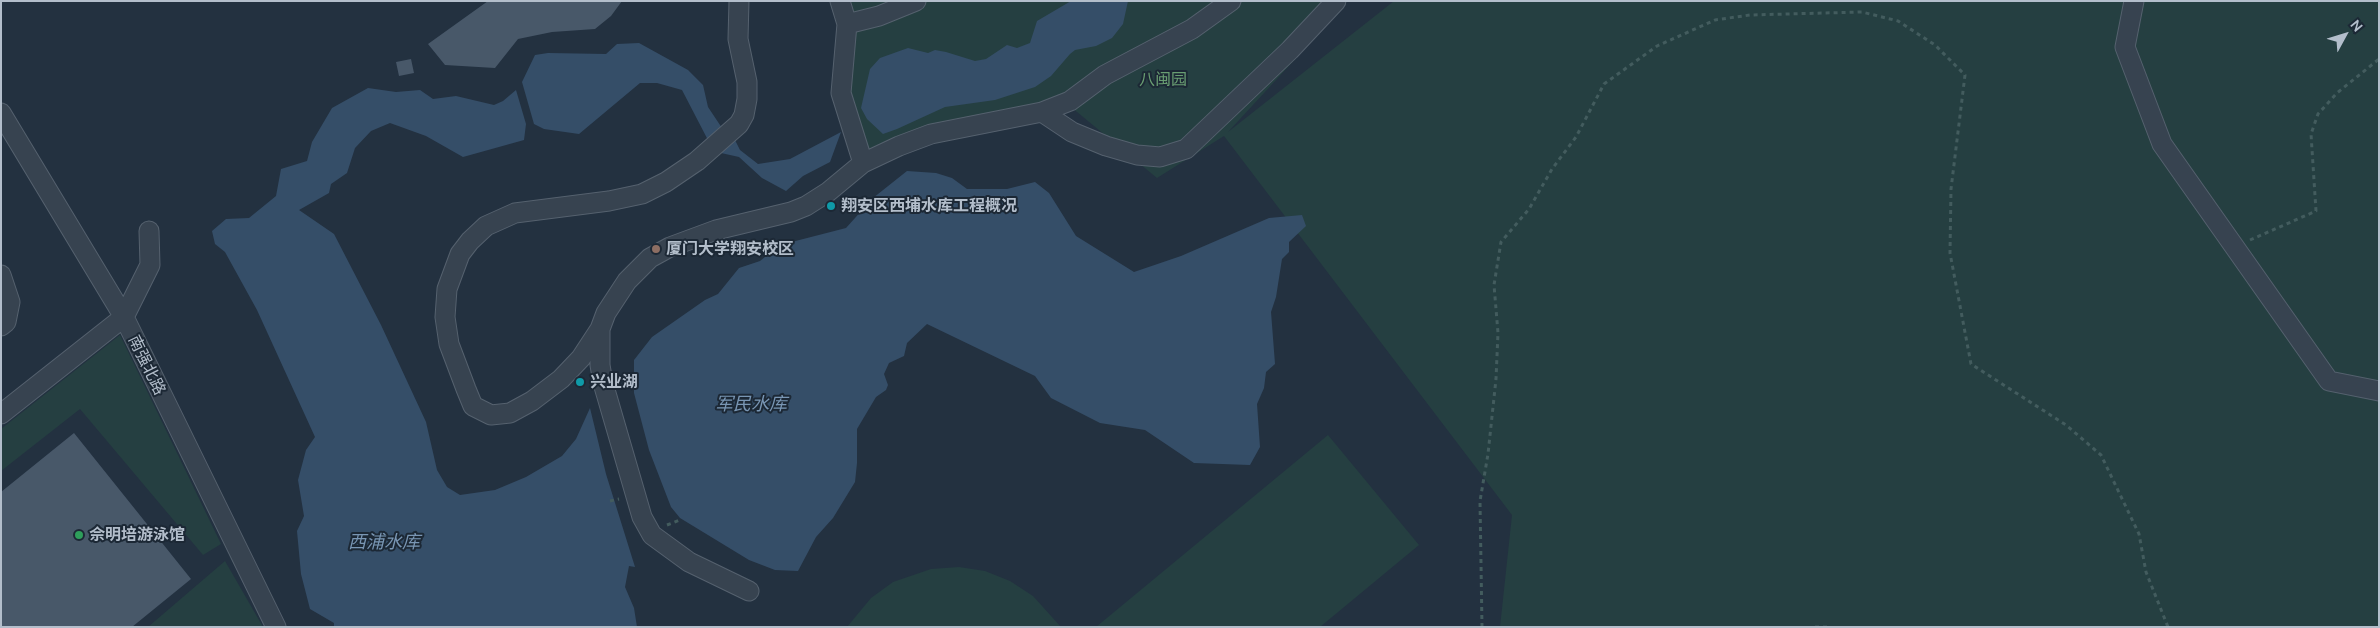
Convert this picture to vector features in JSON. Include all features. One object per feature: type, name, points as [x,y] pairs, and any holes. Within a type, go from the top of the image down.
[{"type":"street","points":[[739,1],[738,39],[747,82],[747,99],[744,115],[738,124],[709,151],[666,182],[642,194],[609,201],[515,214],[486,226],[470,241],[460,254],[447,289],[446,317],[449,344],[473,406],[491,415],[510,413],[532,401],[561,379],[581,358],[600,329],[606,313],[627,281],[650,258],[670,247],[716,230],[791,212],[806,206],[834,188],[863,163],[931,134],[1042,112],[1070,101],[1105,75],[1192,29],[1231,1]]},
{"type":"street","points":[[840,1],[847,24],[841,93],[863,163]]},
{"type":"street","points":[[847,24],[879,16],[916,1]]},
{"type":"street","points":[[1042,112],[1072,132],[1106,146],[1137,155],[1160,157],[1186,149],[1290,50],[1336,1]]},
{"type":"street","points":[[2134,1],[2126,47],[2162,144],[2236,246],[2328,381],[2379,391]]},
{"type":"street","name":"南强北路","points":[[1,113],[124,317],[276,627]]},
{"type":"street","points":[[1,414],[124,317],[150,266],[150,231]]},
{"type":"street","points":[[1,275],[10,302],[6,322],[1,326]]},
{"type":"street","points":[[600,329],[600,365],[604,383],[642,516],[652,535],[689,562],[749,591]]},
{"type":"path","points":[[1482,627],[1480,501],[1488,454],[1496,379],[1498,333],[1494,285],[1502,242],[1529,209],[1552,169],[1576,137],[1604,84],[1657,46],[1715,20],[1750,15],[1862,12],[1898,21],[1935,45],[1966,75],[1951,189],[1950,252],[1972,364],[2066,425],[2101,455],[2139,534],[2146,572],[2168,627]]},
{"type":"path","points":[[2236,246],[2316,211],[2311,134],[2318,114],[2337,93],[2379,59]]},
{"type":"path","points":[[1815,627],[1831,627]]},
{"type":"green space","name":"八闽园","points":[[839,1],[1344,1],[1337,14],[1228,132],[1394,1],[2379,1],[2379,627],[1500,627],[1512,515],[1224,136],[1157,178],[1071,107],[913,147],[853,151]]},
{"type":"green space","points":[[120,335],[221,544],[203,555],[80,409],[1,471],[1,429]]},
{"type":"green space","points":[[1328,435],[1419,545],[1320,627],[1096,627]]},
{"type":"green space","points":[[225,561],[263,627],[148,627]]},
{"type":"green space","points":[[959,567],[985,571],[1010,581],[1033,596],[1061,627],[847,627],[871,598],[893,582],[931,569]]},
{"type":"water","points":[[1071,1],[1128,1],[1123,24],[1112,38],[1096,46],[1075,50],[1051,76],[1035,87],[995,100],[945,107],[883,134],[867,119],[861,108],[870,69],[880,58],[908,48],[928,53],[935,50],[946,52],[975,61],[986,59],[1007,45],[1017,48],[1030,43],[1037,21]]},
{"type":"water","points":[[639,43],[688,70],[703,85],[708,107],[722,128],[735,140],[740,150],[758,164],[790,159],[841,132],[830,162],[803,176],[786,191],[762,178],[739,157],[721,153],[710,144],[682,90],[657,83],[640,83],[579,134],[544,129],[534,124],[522,82],[535,55],[548,53],[606,54],[617,44]]},
{"type":"water","name":"西浦水库","points":[[368,88],[396,92],[420,90],[433,99],[456,96],[494,105],[503,101],[516,90],[526,124],[524,140],[463,157],[426,136],[390,123],[371,131],[355,148],[347,173],[331,184],[329,193],[299,210],[334,234],[381,325],[426,422],[437,470],[447,487],[460,495],[495,490],[526,477],[562,456],[576,439],[590,408],[606,474],[635,567],[629,566],[625,587],[634,608],[637,627],[334,627],[334,623],[310,609],[301,574],[297,531],[304,516],[298,480],[306,450],[315,437],[257,310],[225,252],[215,244],[212,231],[226,219],[249,218],[276,196],[281,169],[307,161],[312,142],[332,108]]},
{"type":"water","name":"军民水库","points":[[907,171],[936,173],[952,178],[967,189],[1007,189],[1035,182],[1049,193],[1076,236],[1134,272],[1181,256],[1269,218],[1302,215],[1306,226],[1289,242],[1289,252],[1282,259],[1276,297],[1271,312],[1275,364],[1266,372],[1264,388],[1257,404],[1260,447],[1250,465],[1194,463],[1145,430],[1100,423],[1051,398],[1035,376],[927,324],[907,343],[904,356],[889,363],[884,374],[888,385],[886,390],[876,397],[857,429],[855,482],[833,518],[816,537],[798,571],[775,570],[749,560],[680,518],[671,507],[649,450],[634,393],[634,360],[652,337],[705,300],[718,294],[739,268],[760,261],[780,245],[846,228],[873,198]]},
{"type":"building","points":[[488,1],[622,1],[611,16],[595,29],[552,32],[518,39],[495,68],[445,65],[428,44]]},
{"type":"building","points":[[411,59],[414,73],[399,76],[396,62]]},
{"type":"building","name":"佘明培游泳馆","points":[[74,433],[191,579],[132,627],[1,627],[1,492]]},
{"type":"place","name":"翔安区西埔水库工程概况","points":[[831,206]]},
{"type":"place","name":"厦门大学翔安校区","points":[[656,249]]},
{"type":"place","name":"兴业湖","points":[[580,382]]},
{"type":"place","name":"佘明培游泳馆","points":[[79,535]]}]
